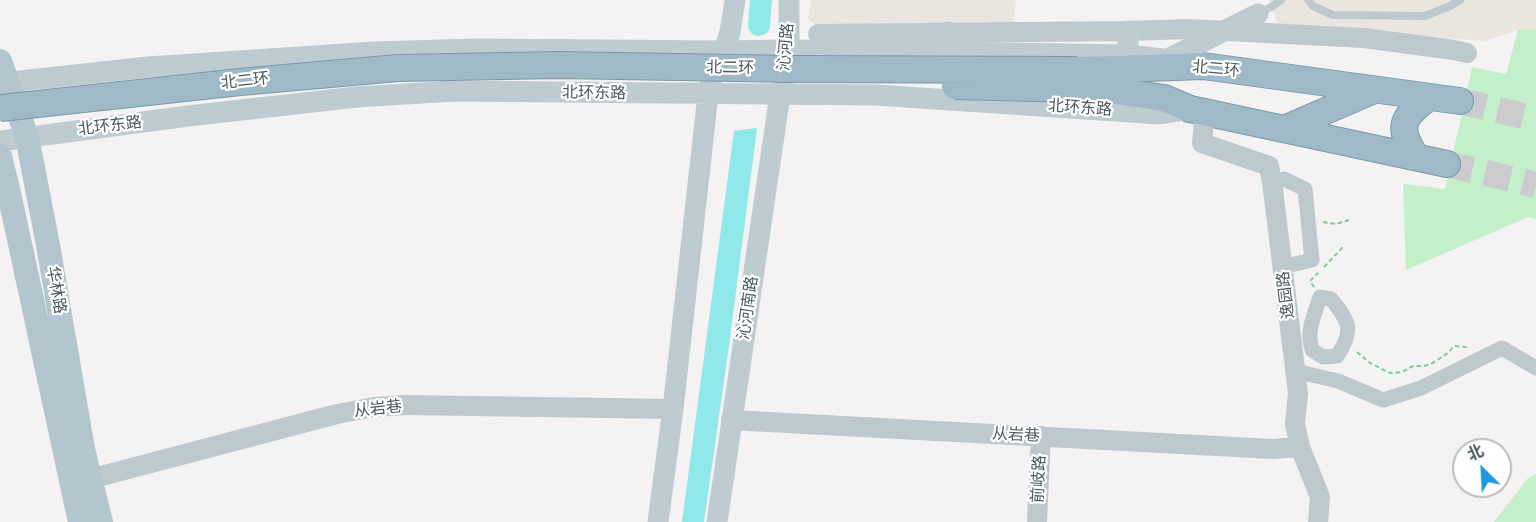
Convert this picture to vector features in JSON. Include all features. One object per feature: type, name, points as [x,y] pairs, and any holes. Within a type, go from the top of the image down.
[{"type":"highway","name":"北二环","points":[[0,108],[240,82],[398,68],[559,65],[794,69],[1076,79],[1116,91],[1164,98],[1197,111],[1447,164]]},
{"type":"highway","name":"北二环","points":[[0,124],[388,83],[584,79],[1076,79],[1118,69],[1203,66],[1460,101]]},
{"type":"highway","points":[[1294,78],[1365,147]]},
{"type":"highway","points":[[1284,129],[1374,89]]},
{"type":"highway","points":[[1416,157],[1407,143],[1403,130],[1406,118],[1414,107],[1429,97]]},
{"type":"main road","points":[[658,522],[708,95],[712,76],[730,32],[735,0]]},
{"type":"main road","name":"沁河路","points":[[780,95],[789,50],[789,0]]},
{"type":"main road","points":[[1166,60],[1225,30],[1255,7]]},
{"type":"main road","points":[[1127,55],[1129,31]]},
{"type":"main road","points":[[3,75],[374,52],[789,50],[948,42],[1127,55],[1203,66]]},
{"type":"main road","name":"华林路","points":[[3,75],[27,137],[83,449],[101,522]]},
{"type":"main road","name":"北环东路","points":[[0,141],[357,97],[455,91],[876,95],[1159,114],[1197,111]]},
{"type":"main road","name":"沁河南路","points":[[717,522],[780,95]]},
{"type":"main road","name":"华林路","points":[[0,156],[80,522]]},
{"type":"street","points":[[818,33],[948,42],[1129,31],[1225,30],[1364,38],[1467,53]]},
{"type":"street","name":"逸园路","points":[[1197,111],[1202,142],[1269,165],[1298,393],[1295,424],[1300,447],[1320,497],[1318,522]]},
{"type":"street","points":[[1272,182],[1284,179],[1305,189],[1312,260],[1282,267]]},
{"type":"street","points":[[1320,297],[1331,299],[1345,319],[1348,332],[1337,356],[1323,357],[1312,350],[1309,339],[1310,324],[1320,297]]},
{"type":"street","points":[[1295,371],[1338,381],[1383,400],[1421,388],[1502,348],[1536,368]]},
{"type":"street","name":"从岩巷","points":[[90,479],[337,414],[374,408],[406,405],[673,409]]},
{"type":"street","name":"从岩巷","points":[[731,420],[1273,448],[1300,447]]},
{"type":"street","name":"前岐路","points":[[1036,522],[1041,436]]},
{"type":"lane","points":[[1255,7],[1271,7],[1281,0]]},
{"type":"lane","points":[[1308,0],[1313,6],[1333,15],[1425,16],[1460,0]]},
{"type":"path","points":[[1308,222],[1336,224],[1349,220]]},
{"type":"path","points":[[1320,297],[1310,281],[1343,247]]},
{"type":"path","points":[[1344,344],[1370,363],[1390,373],[1402,372],[1413,366],[1431,364],[1448,353],[1454,346],[1466,347],[1477,360]]},
{"type":"shaded area","points":[[811,0],[1016,0],[1013,24],[816,25],[808,19]]},
{"type":"shaded area","points":[[1269,0],[1536,0],[1536,29],[1518,30],[1483,41],[1278,25]]},
{"type":"green space","points":[[1536,29],[1536,219],[1528,217],[1406,270],[1403,184],[1445,189],[1472,67],[1506,74],[1518,30]]},
{"type":"green space","points":[[1536,474],[1536,522],[1494,522],[1527,479]]},
{"type":"water","points":[[757,128],[704,522],[682,522],[734,131]]},
{"type":"waterway","points":[[759,25],[761,0]]},
{"type":"tunnel","points":[[1460,101],[1536,119]]},
{"type":"tunnel","points":[[1447,164],[1536,185]]}]
